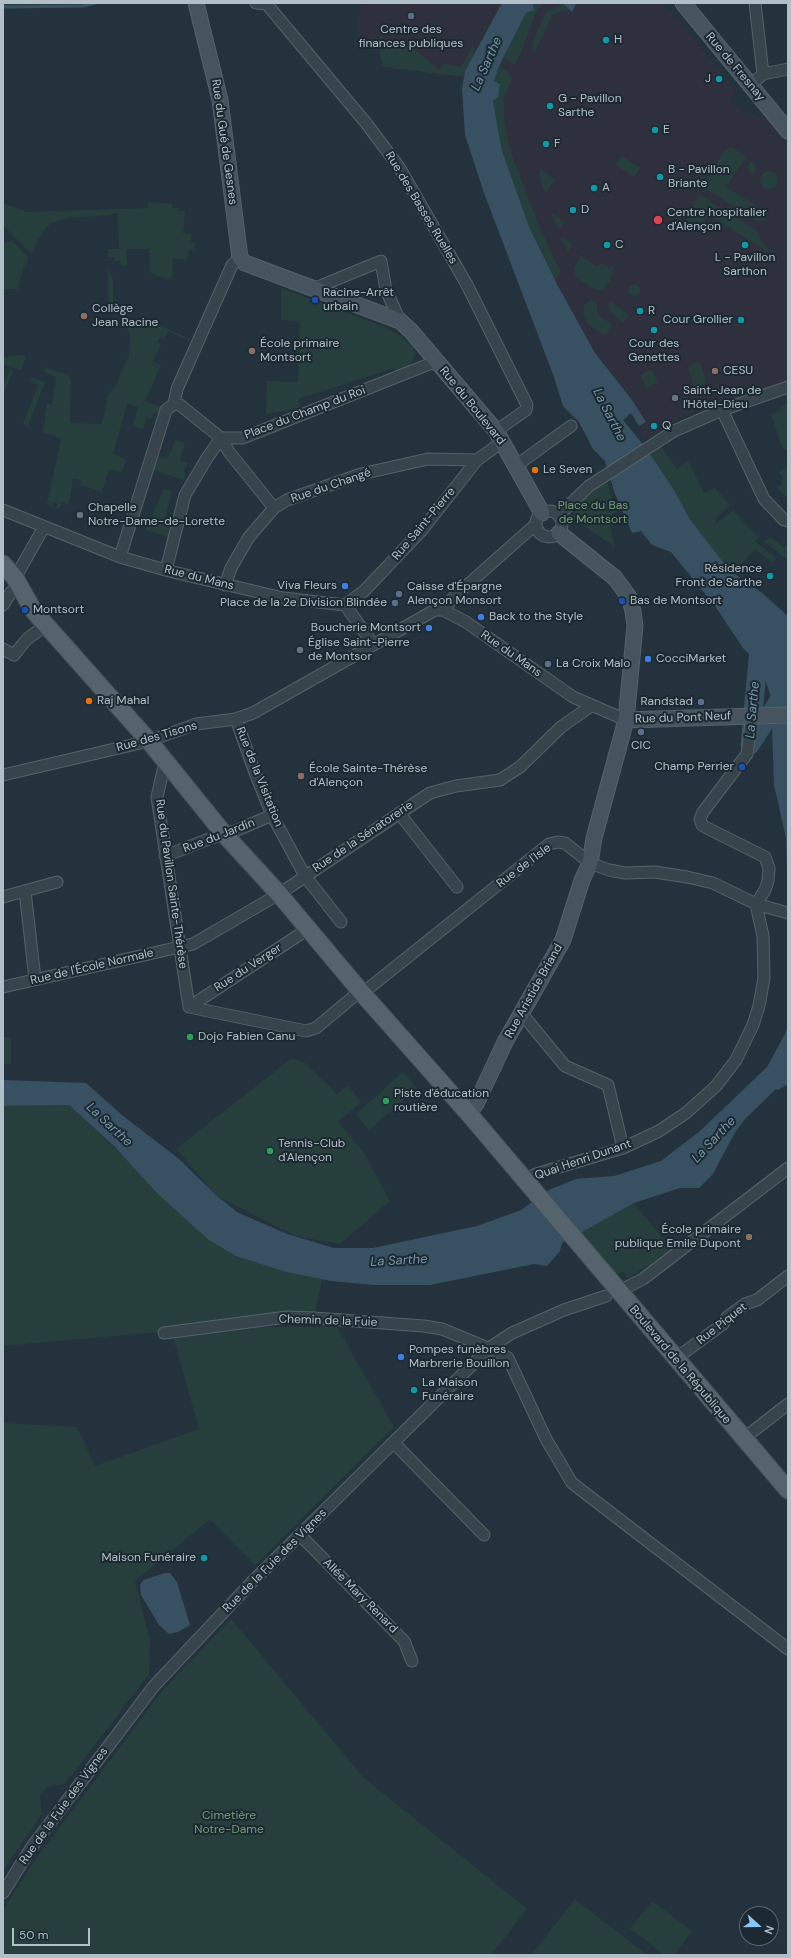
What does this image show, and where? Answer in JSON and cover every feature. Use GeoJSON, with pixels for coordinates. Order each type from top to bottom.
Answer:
{"type":"FeatureCollection","features":[{"type":"Feature","properties":{"kind":"main road"},"geometry":{"type":"LineString","coordinates":[[3,564],[8,589],[33,610],[149,741],[225,835],[279,894],[362,993],[525,1180]]}},
{"type":"Feature","properties":{"kind":"main road","name":"Boulevard de la République"},"geometry":{"type":"LineString","coordinates":[[525,1180],[573,1239],[788,1490]]}},
{"type":"Feature","properties":{"kind":"street","name":"Rue du Gué de Gesnes"},"geometry":{"type":"LineString","coordinates":[[196,3],[220,100],[240,258]]}},
{"type":"Feature","properties":{"kind":"street","name":"Rue des Basses Ruelles"},"geometry":{"type":"LineString","coordinates":[[256,3],[266,4],[270,8],[366,123],[399,167],[466,283],[527,406],[526,410],[499,437]]}},
{"type":"Feature","properties":{"kind":"street","name":"Rue de Fresnay"},"geometry":{"type":"LineString","coordinates":[[683,3],[788,131]]}},
{"type":"Feature","properties":{"kind":"street"},"geometry":{"type":"LineString","coordinates":[[755,3],[763,74]]}},
{"type":"Feature","properties":{"kind":"street"},"geometry":{"type":"LineString","coordinates":[[751,85],[763,74],[788,69]]}},
{"type":"Feature","properties":{"kind":"street"},"geometry":{"type":"LineString","coordinates":[[120,557],[166,410],[174,404],[177,389],[232,265],[240,258],[245,263],[400,321]]}},
{"type":"Feature","properties":{"kind":"street"},"geometry":{"type":"LineString","coordinates":[[313,289],[381,261],[386,290],[400,321],[437,361]]}},
{"type":"Feature","properties":{"kind":"street","name":"Rue du Boulevard"},"geometry":{"type":"LineString","coordinates":[[437,361],[499,437],[517,465],[539,519]]}},
{"type":"Feature","properties":{"kind":"street","name":"Place du Champ du Roi"},"geometry":{"type":"LineString","coordinates":[[221,438],[243,438],[437,361]]}},
{"type":"Feature","properties":{"kind":"street"},"geometry":{"type":"LineString","coordinates":[[559,515],[590,486],[602,477],[647,447],[684,425],[788,387]]}},
{"type":"Feature","properties":{"kind":"street"},"geometry":{"type":"LineString","coordinates":[[174,404],[180,405],[221,438],[229,452],[274,508],[249,537],[231,568],[225,585]]}},
{"type":"Feature","properties":{"kind":"street"},"geometry":{"type":"LineString","coordinates":[[722,410],[764,499],[784,520],[788,522]]}},
{"type":"Feature","properties":{"kind":"street"},"geometry":{"type":"LineString","coordinates":[[517,465],[571,426]]}},
{"type":"Feature","properties":{"kind":"street","name":"Rue Saint-Pierre"},"geometry":{"type":"LineString","coordinates":[[345,605],[364,591],[422,530],[477,460],[499,437]]}},
{"type":"Feature","properties":{"kind":"street"},"geometry":{"type":"LineString","coordinates":[[166,570],[185,495],[221,438]]}},
{"type":"Feature","properties":{"kind":"street","name":"Rue du Changé"},"geometry":{"type":"LineString","coordinates":[[274,508],[287,500],[361,474],[428,459],[477,460]]}},
{"type":"Feature","properties":{"kind":"street","name":"Rue du Mans"},"geometry":{"type":"LineString","coordinates":[[3,506],[8,512],[44,528],[120,557],[225,585],[283,598],[345,605]]}},
{"type":"Feature","properties":{"kind":"street"},"geometry":{"type":"LineString","coordinates":[[443,610],[455,596],[539,519],[551,511],[559,515],[562,523],[559,533],[553,536],[546,536],[539,532],[539,519]]}},
{"type":"Feature","properties":{"kind":"street"},"geometry":{"type":"LineString","coordinates":[[8,589],[44,528]]}},
{"type":"Feature","properties":{"kind":"street"},"geometry":{"type":"LineString","coordinates":[[559,533],[615,578],[625,589],[629,597],[635,619],[626,720],[594,838],[590,863]]}},
{"type":"Feature","properties":{"kind":"street"},"geometry":{"type":"LineString","coordinates":[[345,605],[373,644]]}},
{"type":"Feature","properties":{"kind":"street","name":"Rue des Tisons"},"geometry":{"type":"LineString","coordinates":[[3,775],[149,741],[196,724],[236,719],[253,713],[426,614],[435,610],[443,610]]}},
{"type":"Feature","properties":{"kind":"street","name":"Rue du Mans"},"geometry":{"type":"LineString","coordinates":[[443,610],[466,622],[561,690],[591,706],[626,720]]}},
{"type":"Feature","properties":{"kind":"street"},"geometry":{"type":"LineString","coordinates":[[3,649],[14,655],[27,639],[46,626]]}},
{"type":"Feature","properties":{"kind":"street","name":"Rue de la Sénatorerie"},"geometry":{"type":"LineString","coordinates":[[180,947],[193,944],[279,894],[430,793],[456,786],[500,780],[520,767],[561,727],[591,706]]}},
{"type":"Feature","properties":{"kind":"street"},"geometry":{"type":"LineString","coordinates":[[756,904],[765,890],[768,881],[769,868],[765,857],[707,828],[700,822],[702,812],[747,754],[759,715]]}},
{"type":"Feature","properties":{"kind":"street","name":"Rue du Pont Neuf"},"geometry":{"type":"LineString","coordinates":[[626,720],[788,715]]}},
{"type":"Feature","properties":{"kind":"street","name":"Rue de la Visitation"},"geometry":{"type":"LineString","coordinates":[[236,719],[272,815],[305,876],[341,922]]}},
{"type":"Feature","properties":{"kind":"street","name":"Rue du Pavillon Sainte-Thérèse"},"geometry":{"type":"LineString","coordinates":[[165,762],[157,797],[189,1007]]}},
{"type":"Feature","properties":{"kind":"street"},"geometry":{"type":"LineString","coordinates":[[400,813],[457,887]]}},
{"type":"Feature","properties":{"kind":"street","name":"Rue du Jardin"},"geometry":{"type":"LineString","coordinates":[[165,856],[214,837],[225,835],[272,815]]}},
{"type":"Feature","properties":{"kind":"street","name":"Rue de l'Isle"},"geometry":{"type":"LineString","coordinates":[[189,1007],[306,1031],[316,1028],[353,997],[362,993],[549,844],[565,843],[590,863],[609,870],[625,873],[655,872],[713,883],[756,904],[788,913]]}},
{"type":"Feature","properties":{"kind":"street","name":"Rue Aristide Briand"},"geometry":{"type":"LineString","coordinates":[[469,1114],[477,1102],[506,1042],[563,940],[582,880],[590,863]]}},
{"type":"Feature","properties":{"kind":"street"},"geometry":{"type":"LineString","coordinates":[[3,897],[57,882]]}},
{"type":"Feature","properties":{"kind":"street"},"geometry":{"type":"LineString","coordinates":[[25,891],[35,979]]}},
{"type":"Feature","properties":{"kind":"street","name":"Quai Henri Dunant"},"geometry":{"type":"LineString","coordinates":[[525,1180],[536,1174],[623,1148],[659,1131],[686,1113],[716,1086],[736,1060],[753,1025],[759,1006],[764,978],[763,936],[756,904]]}},
{"type":"Feature","properties":{"kind":"street","name":"Rue du Verger"},"geometry":{"type":"LineString","coordinates":[[189,1007],[308,929]]}},
{"type":"Feature","properties":{"kind":"street","name":"Rue de l'École Normale"},"geometry":{"type":"LineString","coordinates":[[3,987],[180,947]]}},
{"type":"Feature","properties":{"kind":"street"},"geometry":{"type":"LineString","coordinates":[[522,1014],[565,1066],[608,1085],[623,1148]]}},
{"type":"Feature","properties":{"kind":"street"},"geometry":{"type":"LineString","coordinates":[[628,1287],[643,1279],[787,1172]]}},
{"type":"Feature","properties":{"kind":"street","name":"Rue Piquet"},"geometry":{"type":"LineString","coordinates":[[676,1359],[723,1324],[727,1317],[744,1304],[757,1300],[788,1276]]}},
{"type":"Feature","properties":{"kind":"street","name":"Rue de la Fuie des Vignes"},"geometry":{"type":"LineString","coordinates":[[3,1892],[31,1848],[154,1686],[251,1583],[489,1348],[512,1333],[564,1310],[606,1296]]}},
{"type":"Feature","properties":{"kind":"street","name":"Chemin de la Fuie"},"geometry":{"type":"LineString","coordinates":[[164,1333],[287,1317],[314,1318],[424,1326],[442,1329],[489,1348],[508,1358],[546,1439],[572,1483],[788,1649]]}},
{"type":"Feature","properties":{"kind":"street"},"geometry":{"type":"LineString","coordinates":[[743,1439],[788,1404]]}},
{"type":"Feature","properties":{"kind":"street"},"geometry":{"type":"LineString","coordinates":[[394,1443],[484,1535]]}},
{"type":"Feature","properties":{"kind":"street","name":"Allée Mary Renard"},"geometry":{"type":"LineString","coordinates":[[300,1535],[404,1641],[412,1661]]}},
{"type":"Feature","properties":{"kind":"shaded area","name":"Centre hospitalier d'Alençon"},"geometry":{"type":"Polygon","coordinates":[[[361,3],[502,3],[481,40],[534,10],[533,3],[562,3],[572,12],[576,3],[664,3],[736,91],[729,101],[749,117],[755,113],[758,118],[766,118],[788,144],[788,381],[686,415],[645,440],[638,429],[646,423],[632,400],[595,353],[558,286],[530,229],[493,101],[465,71],[464,77],[383,67],[378,45],[356,40],[361,3]]]}},
{"type":"Feature","properties":{"kind":"green space"},"geometry":{"type":"Polygon","coordinates":[[[3,3],[95,3],[83,6],[3,7],[3,3]]]}},
{"type":"Feature","properties":{"kind":"green space"},"geometry":{"type":"Polygon","coordinates":[[[533,3],[543,3],[535,14],[521,52],[514,65],[504,57],[526,13],[534,10],[533,3]]]}},
{"type":"Feature","properties":{"kind":"green space"},"geometry":{"type":"Polygon","coordinates":[[[562,3],[569,10],[562,10],[552,15],[535,53],[532,45],[544,15],[562,3]]]}},
{"type":"Feature","properties":{"kind":"green space"},"geometry":{"type":"Polygon","coordinates":[[[380,35],[398,48],[403,40],[439,70],[443,63],[461,67],[472,46],[476,49],[465,71],[464,77],[383,67],[378,45],[380,35]]]}},
{"type":"Feature","properties":{"kind":"green space"},"geometry":{"type":"Polygon","coordinates":[[[499,66],[509,73],[511,81],[504,99],[504,120],[510,150],[539,226],[561,272],[555,280],[530,229],[502,151],[493,101],[498,97],[494,82],[499,66]]]}},
{"type":"Feature","properties":{"kind":"green space"},"geometry":{"type":"Polygon","coordinates":[[[733,148],[746,157],[726,187],[768,213],[765,220],[758,221],[752,219],[705,188],[704,183],[725,150],[733,148]]]}},
{"type":"Feature","properties":{"kind":"green space"},"geometry":{"type":"Polygon","coordinates":[[[622,156],[640,168],[634,177],[616,165],[622,156]]]}},
{"type":"Feature","properties":{"kind":"green space"},"geometry":{"type":"Polygon","coordinates":[[[751,161],[756,166],[754,176],[747,168],[751,161]]]}},
{"type":"Feature","properties":{"kind":"green space"},"geometry":{"type":"Polygon","coordinates":[[[538,167],[555,180],[546,192],[543,189],[538,167]]]}},
{"type":"Feature","properties":{"kind":"green space"},"geometry":{"type":"Polygon","coordinates":[[[769,171],[775,174],[778,180],[775,186],[769,189],[763,186],[760,180],[763,174],[769,171]]]}},
{"type":"Feature","properties":{"kind":"green space"},"geometry":{"type":"Polygon","coordinates":[[[700,195],[757,231],[759,237],[771,254],[714,218],[717,214],[712,210],[698,230],[690,225],[686,218],[700,195]]]}},
{"type":"Feature","properties":{"kind":"green space"},"geometry":{"type":"Polygon","coordinates":[[[148,202],[173,204],[172,208],[179,208],[179,211],[185,211],[183,233],[192,235],[191,242],[195,243],[194,249],[189,249],[187,260],[173,258],[172,280],[158,277],[150,272],[149,249],[126,249],[127,265],[121,266],[120,261],[115,261],[114,257],[108,257],[108,249],[119,249],[118,213],[112,213],[112,215],[68,218],[51,223],[43,231],[31,254],[3,225],[3,203],[27,212],[148,208],[148,202]]]}},
{"type":"Feature","properties":{"kind":"green space"},"geometry":{"type":"Polygon","coordinates":[[[550,212],[565,222],[560,229],[557,226],[550,212]]]}},
{"type":"Feature","properties":{"kind":"green space"},"geometry":{"type":"Polygon","coordinates":[[[560,236],[572,244],[568,252],[560,236]]]}},
{"type":"Feature","properties":{"kind":"green space"},"geometry":{"type":"Polygon","coordinates":[[[12,241],[29,258],[22,272],[18,289],[3,289],[3,243],[12,241]]]}},
{"type":"Feature","properties":{"kind":"green space"},"geometry":{"type":"Polygon","coordinates":[[[583,250],[584,251],[581,256],[597,267],[601,263],[610,269],[614,263],[610,281],[603,289],[598,290],[592,288],[576,278],[574,268],[583,250]]]}},
{"type":"Feature","properties":{"kind":"green space"},"geometry":{"type":"Polygon","coordinates":[[[108,268],[113,280],[113,312],[108,313],[108,268]]]}},
{"type":"Feature","properties":{"kind":"green space"},"geometry":{"type":"Polygon","coordinates":[[[632,284],[636,284],[640,290],[636,296],[632,296],[628,292],[628,288],[632,284]]]}},
{"type":"Feature","properties":{"kind":"green space"},"geometry":{"type":"Polygon","coordinates":[[[281,288],[382,326],[401,336],[413,347],[415,354],[413,361],[406,369],[397,375],[394,368],[298,399],[301,408],[266,414],[267,381],[298,382],[300,321],[281,320],[281,288]]]}},
{"type":"Feature","properties":{"kind":"green space"},"geometry":{"type":"Polygon","coordinates":[[[591,300],[597,303],[597,313],[612,324],[605,336],[587,323],[584,316],[584,305],[591,300]]]}},
{"type":"Feature","properties":{"kind":"green space"},"geometry":{"type":"Polygon","coordinates":[[[611,302],[629,315],[623,323],[610,311],[609,303],[611,302]]]}},
{"type":"Feature","properties":{"kind":"green space"},"geometry":{"type":"Polygon","coordinates":[[[131,321],[159,325],[190,339],[190,341],[168,331],[164,338],[160,337],[157,342],[161,344],[153,362],[161,365],[145,401],[162,407],[160,413],[154,412],[152,419],[146,418],[143,429],[133,426],[138,407],[127,404],[113,454],[126,459],[122,472],[109,469],[102,492],[80,485],[81,480],[73,478],[69,505],[62,502],[59,509],[56,508],[57,504],[53,502],[52,506],[47,504],[61,439],[43,432],[47,404],[52,404],[56,377],[44,372],[45,367],[68,375],[71,380],[70,423],[102,424],[107,397],[116,385],[127,359],[129,359],[130,335],[125,324],[131,321]]]}},
{"type":"Feature","properties":{"kind":"green space"},"geometry":{"type":"Polygon","coordinates":[[[21,355],[26,356],[21,370],[3,364],[3,357],[21,355]]]}},
{"type":"Feature","properties":{"kind":"green space"},"geometry":{"type":"Polygon","coordinates":[[[697,362],[700,363],[706,381],[705,384],[697,387],[694,386],[688,368],[690,365],[697,362]]]}},
{"type":"Feature","properties":{"kind":"green space"},"geometry":{"type":"Polygon","coordinates":[[[10,368],[13,370],[3,396],[3,386],[10,368]]]}},
{"type":"Feature","properties":{"kind":"green space"},"geometry":{"type":"Polygon","coordinates":[[[651,369],[658,382],[646,389],[641,375],[651,369]]]}},
{"type":"Feature","properties":{"kind":"green space"},"geometry":{"type":"Polygon","coordinates":[[[32,377],[45,382],[28,426],[23,424],[38,385],[30,382],[32,377]]]}},
{"type":"Feature","properties":{"kind":"green space"},"geometry":{"type":"Polygon","coordinates":[[[788,403],[788,448],[786,450],[782,447],[771,414],[781,410],[780,406],[788,403]]]}},
{"type":"Feature","properties":{"kind":"green space"},"geometry":{"type":"Polygon","coordinates":[[[175,440],[185,443],[180,460],[188,463],[183,472],[186,475],[184,480],[153,470],[157,457],[168,458],[175,440]]]}},
{"type":"Feature","properties":{"kind":"green space"},"geometry":{"type":"Polygon","coordinates":[[[661,446],[677,469],[688,460],[704,493],[715,488],[730,505],[717,517],[715,521],[717,523],[733,510],[755,534],[760,536],[755,541],[776,558],[772,563],[755,549],[740,566],[742,568],[738,572],[731,567],[729,570],[689,518],[674,490],[650,454],[661,446]]]}},
{"type":"Feature","properties":{"kind":"green space"},"geometry":{"type":"Polygon","coordinates":[[[788,466],[788,499],[776,487],[783,484],[781,480],[783,478],[779,472],[788,466]]]}},
{"type":"Feature","properties":{"kind":"green space","name":"Place du Bas de Montsort"},"geometry":{"type":"Polygon","coordinates":[[[607,481],[616,512],[608,517],[615,547],[571,517],[584,498],[607,481]]]}},
{"type":"Feature","properties":{"kind":"green space"},"geometry":{"type":"Polygon","coordinates":[[[164,488],[172,491],[165,518],[175,521],[171,538],[146,530],[164,488]]]}},
{"type":"Feature","properties":{"kind":"green space"},"geometry":{"type":"Polygon","coordinates":[[[770,537],[784,548],[786,545],[788,547],[788,557],[786,559],[765,542],[770,537]]]}},
{"type":"Feature","properties":{"kind":"green space"},"geometry":{"type":"Polygon","coordinates":[[[3,1037],[11,1037],[11,1064],[3,1064],[3,1037]]]}},
{"type":"Feature","properties":{"kind":"green space","name":"Tennis-Club d'Alençon"},"geometry":{"type":"Polygon","coordinates":[[[292,1058],[305,1063],[337,1094],[348,1085],[361,1102],[338,1122],[364,1153],[390,1201],[340,1244],[295,1236],[217,1196],[176,1149],[292,1058]]]}},
{"type":"Feature","properties":{"kind":"green space","name":"Piste d'éducation routière"},"geometry":{"type":"Polygon","coordinates":[[[403,1072],[417,1088],[369,1130],[356,1114],[403,1072]]]}},
{"type":"Feature","properties":{"kind":"green space"},"geometry":{"type":"Polygon","coordinates":[[[69,1105],[219,1246],[236,1256],[286,1272],[322,1279],[314,1318],[3,1346],[3,1106],[69,1105]]]}},
{"type":"Feature","properties":{"kind":"green space"},"geometry":{"type":"Polygon","coordinates":[[[634,1203],[672,1250],[649,1268],[647,1266],[628,1278],[624,1272],[615,1274],[579,1232],[634,1203]]]}},
{"type":"Feature","properties":{"kind":"green space"},"geometry":{"type":"Polygon","coordinates":[[[251,1327],[337,1327],[394,1427],[255,1565],[210,1519],[135,1581],[150,1640],[149,1674],[65,1784],[47,1787],[40,1795],[42,1814],[3,1871],[3,1423],[77,1427],[95,1466],[199,1429],[173,1337],[251,1327]]]}},
{"type":"Feature","properties":{"kind":"green space","name":"Cimetière Notre-Dame"},"geometry":{"type":"Polygon","coordinates":[[[231,1619],[364,1778],[527,1909],[491,1955],[3,1955],[3,1909],[38,1856],[162,1691],[231,1619]]]}},
{"type":"Feature","properties":{"kind":"green space"},"geometry":{"type":"Polygon","coordinates":[[[575,1899],[647,1955],[531,1955],[575,1899]]]}},
{"type":"Feature","properties":{"kind":"green space"},"geometry":{"type":"Polygon","coordinates":[[[652,1901],[692,1931],[674,1955],[665,1955],[630,1929],[652,1901]]]}},
{"type":"Feature","properties":{"kind":"water"},"geometry":{"type":"Polygon","coordinates":[[[502,3],[533,3],[534,10],[526,13],[499,66],[494,81],[500,84],[498,97],[493,101],[502,151],[530,229],[558,286],[595,353],[632,400],[646,422],[639,426],[631,413],[623,420],[646,448],[674,490],[689,518],[729,570],[761,592],[788,616],[788,904],[786,838],[774,785],[771,698],[762,668],[743,648],[715,606],[671,552],[652,545],[641,531],[632,533],[615,494],[605,461],[593,449],[579,422],[563,406],[554,377],[484,193],[465,135],[462,89],[465,71],[502,3]]]}},
{"type":"Feature","properties":{"kind":"water"},"geometry":{"type":"Polygon","coordinates":[[[562,3],[576,3],[576,4],[572,12],[562,3]]]}},
{"type":"Feature","properties":{"kind":"water"},"geometry":{"type":"Polygon","coordinates":[[[788,1025],[788,1084],[778,1090],[776,1089],[745,1119],[734,1134],[713,1174],[699,1188],[680,1188],[634,1203],[562,1243],[560,1251],[547,1266],[534,1264],[430,1285],[374,1285],[331,1281],[286,1272],[236,1256],[209,1240],[158,1194],[115,1147],[69,1105],[3,1106],[3,1080],[86,1083],[122,1115],[179,1159],[216,1195],[237,1212],[287,1234],[334,1248],[373,1248],[477,1226],[521,1210],[549,1190],[576,1179],[614,1176],[661,1161],[700,1131],[767,1067],[785,1034],[788,1025]]]}},
{"type":"Feature","properties":{"kind":"water"},"geometry":{"type":"Polygon","coordinates":[[[165,1573],[170,1573],[177,1582],[190,1625],[178,1632],[169,1634],[159,1625],[141,1595],[140,1585],[143,1580],[165,1573]]]}},
{"type":"Feature","properties":{"kind":"waterway"},"geometry":{"type":"LineString","coordinates":[[3,7],[83,6],[95,3]]}},
{"type":"Feature","properties":{"kind":"waterway","name":"La Sarthe"},"geometry":{"type":"LineString","coordinates":[[760,639],[750,745],[788,687]]}},
{"type":"Feature","properties":{"kind":"place","name":"Centre des finances publiques"},"geometry":{"type":"Point","coordinates":[411,16]}},
{"type":"Feature","properties":{"kind":"place","name":"H"},"geometry":{"type":"Point","coordinates":[606,40]}},
{"type":"Feature","properties":{"kind":"place","name":"J"},"geometry":{"type":"Point","coordinates":[719,79]}},
{"type":"Feature","properties":{"kind":"place","name":"G - Pavillon Sarthe"},"geometry":{"type":"Point","coordinates":[550,106]}},
{"type":"Feature","properties":{"kind":"place","name":"E"},"geometry":{"type":"Point","coordinates":[655,130]}},
{"type":"Feature","properties":{"kind":"place","name":"F"},"geometry":{"type":"Point","coordinates":[546,144]}},
{"type":"Feature","properties":{"kind":"place","name":"B - Pavillon Briante"},"geometry":{"type":"Point","coordinates":[660,177]}},
{"type":"Feature","properties":{"kind":"place","name":"A"},"geometry":{"type":"Point","coordinates":[594,188]}},
{"type":"Feature","properties":{"kind":"place","name":"D"},"geometry":{"type":"Point","coordinates":[573,210]}},
{"type":"Feature","properties":{"kind":"place","name":"Centre hospitalier d'Alençon"},"geometry":{"type":"Point","coordinates":[658,220]}},
{"type":"Feature","properties":{"kind":"place","name":"C"},"geometry":{"type":"Point","coordinates":[607,245]}},
{"type":"Feature","properties":{"kind":"place","name":"L - Pavillon Sarthon"},"geometry":{"type":"Point","coordinates":[745,245]}},
{"type":"Feature","properties":{"kind":"place","name":"Racine-Arrêt urbain"},"geometry":{"type":"Point","coordinates":[315,300]}},
{"type":"Feature","properties":{"kind":"place","name":"R"},"geometry":{"type":"Point","coordinates":[640,311]}},
{"type":"Feature","properties":{"kind":"place","name":"Collège Jean Racine"},"geometry":{"type":"Point","coordinates":[84,316]}},
{"type":"Feature","properties":{"kind":"place","name":"Cour Grollier"},"geometry":{"type":"Point","coordinates":[741,320]}},
{"type":"Feature","properties":{"kind":"place","name":"Cour des Genettes"},"geometry":{"type":"Point","coordinates":[654,330]}},
{"type":"Feature","properties":{"kind":"place","name":"École primaire Montsort"},"geometry":{"type":"Point","coordinates":[252,351]}},
{"type":"Feature","properties":{"kind":"place","name":"CESU"},"geometry":{"type":"Point","coordinates":[715,371]}},
{"type":"Feature","properties":{"kind":"place","name":"Saint-Jean de l'Hôtel-Dieu"},"geometry":{"type":"Point","coordinates":[675,398]}},
{"type":"Feature","properties":{"kind":"place","name":"Q"},"geometry":{"type":"Point","coordinates":[654,426]}},
{"type":"Feature","properties":{"kind":"place","name":"Le Seven"},"geometry":{"type":"Point","coordinates":[535,470]}},
{"type":"Feature","properties":{"kind":"place","name":"Chapelle Notre-Dame-de-Lorette"},"geometry":{"type":"Point","coordinates":[80,515]}},
{"type":"Feature","properties":{"kind":"place","name":"Résidence Front de Sarthe"},"geometry":{"type":"Point","coordinates":[770,576]}},
{"type":"Feature","properties":{"kind":"place","name":"Viva Fleurs"},"geometry":{"type":"Point","coordinates":[345,586]}},
{"type":"Feature","properties":{"kind":"place","name":"Caisse d'Épargne Alençon Monsort"},"geometry":{"type":"Point","coordinates":[399,594]}},
{"type":"Feature","properties":{"kind":"place","name":"Bas de Montsort"},"geometry":{"type":"Point","coordinates":[622,601]}},
{"type":"Feature","properties":{"kind":"place","name":"Place de la 2e Division Blindée"},"geometry":{"type":"Point","coordinates":[395,603]}},
{"type":"Feature","properties":{"kind":"place","name":"Montsort"},"geometry":{"type":"Point","coordinates":[25,610]}},
{"type":"Feature","properties":{"kind":"place","name":"Back to the Style"},"geometry":{"type":"Point","coordinates":[481,617]}},
{"type":"Feature","properties":{"kind":"place","name":"Boucherie Montsort"},"geometry":{"type":"Point","coordinates":[429,628]}},
{"type":"Feature","properties":{"kind":"place","name":"Église Saint-Pierre de Montsor"},"geometry":{"type":"Point","coordinates":[300,650]}},
{"type":"Feature","properties":{"kind":"place","name":"CocciMarket"},"geometry":{"type":"Point","coordinates":[648,659]}},
{"type":"Feature","properties":{"kind":"place","name":"La Croix Malo"},"geometry":{"type":"Point","coordinates":[548,664]}},
{"type":"Feature","properties":{"kind":"place","name":"Raj Mahal"},"geometry":{"type":"Point","coordinates":[89,701]}},
{"type":"Feature","properties":{"kind":"place","name":"Randstad"},"geometry":{"type":"Point","coordinates":[701,702]}},
{"type":"Feature","properties":{"kind":"place","name":"CIC"},"geometry":{"type":"Point","coordinates":[641,732]}},
{"type":"Feature","properties":{"kind":"place","name":"Champ Perrier"},"geometry":{"type":"Point","coordinates":[742,767]}},
{"type":"Feature","properties":{"kind":"place","name":"École Sainte-Thérèse d'Alençon"},"geometry":{"type":"Point","coordinates":[301,776]}},
{"type":"Feature","properties":{"kind":"place","name":"Dojo Fabien Canu"},"geometry":{"type":"Point","coordinates":[190,1037]}},
{"type":"Feature","properties":{"kind":"place","name":"Piste d'éducation routière"},"geometry":{"type":"Point","coordinates":[386,1101]}},
{"type":"Feature","properties":{"kind":"place","name":"Tennis-Club d'Alençon"},"geometry":{"type":"Point","coordinates":[270,1151]}},
{"type":"Feature","properties":{"kind":"place","name":"École primaire publique Emile Dupont"},"geometry":{"type":"Point","coordinates":[749,1237]}},
{"type":"Feature","properties":{"kind":"place","name":"Pompes funèbres Marbrerie Bouillon"},"geometry":{"type":"Point","coordinates":[401,1357]}},
{"type":"Feature","properties":{"kind":"place","name":"La Maison Funéraire"},"geometry":{"type":"Point","coordinates":[414,1390]}},
{"type":"Feature","properties":{"kind":"place","name":"Maison Funéraire"},"geometry":{"type":"Point","coordinates":[204,1558]}}]}
